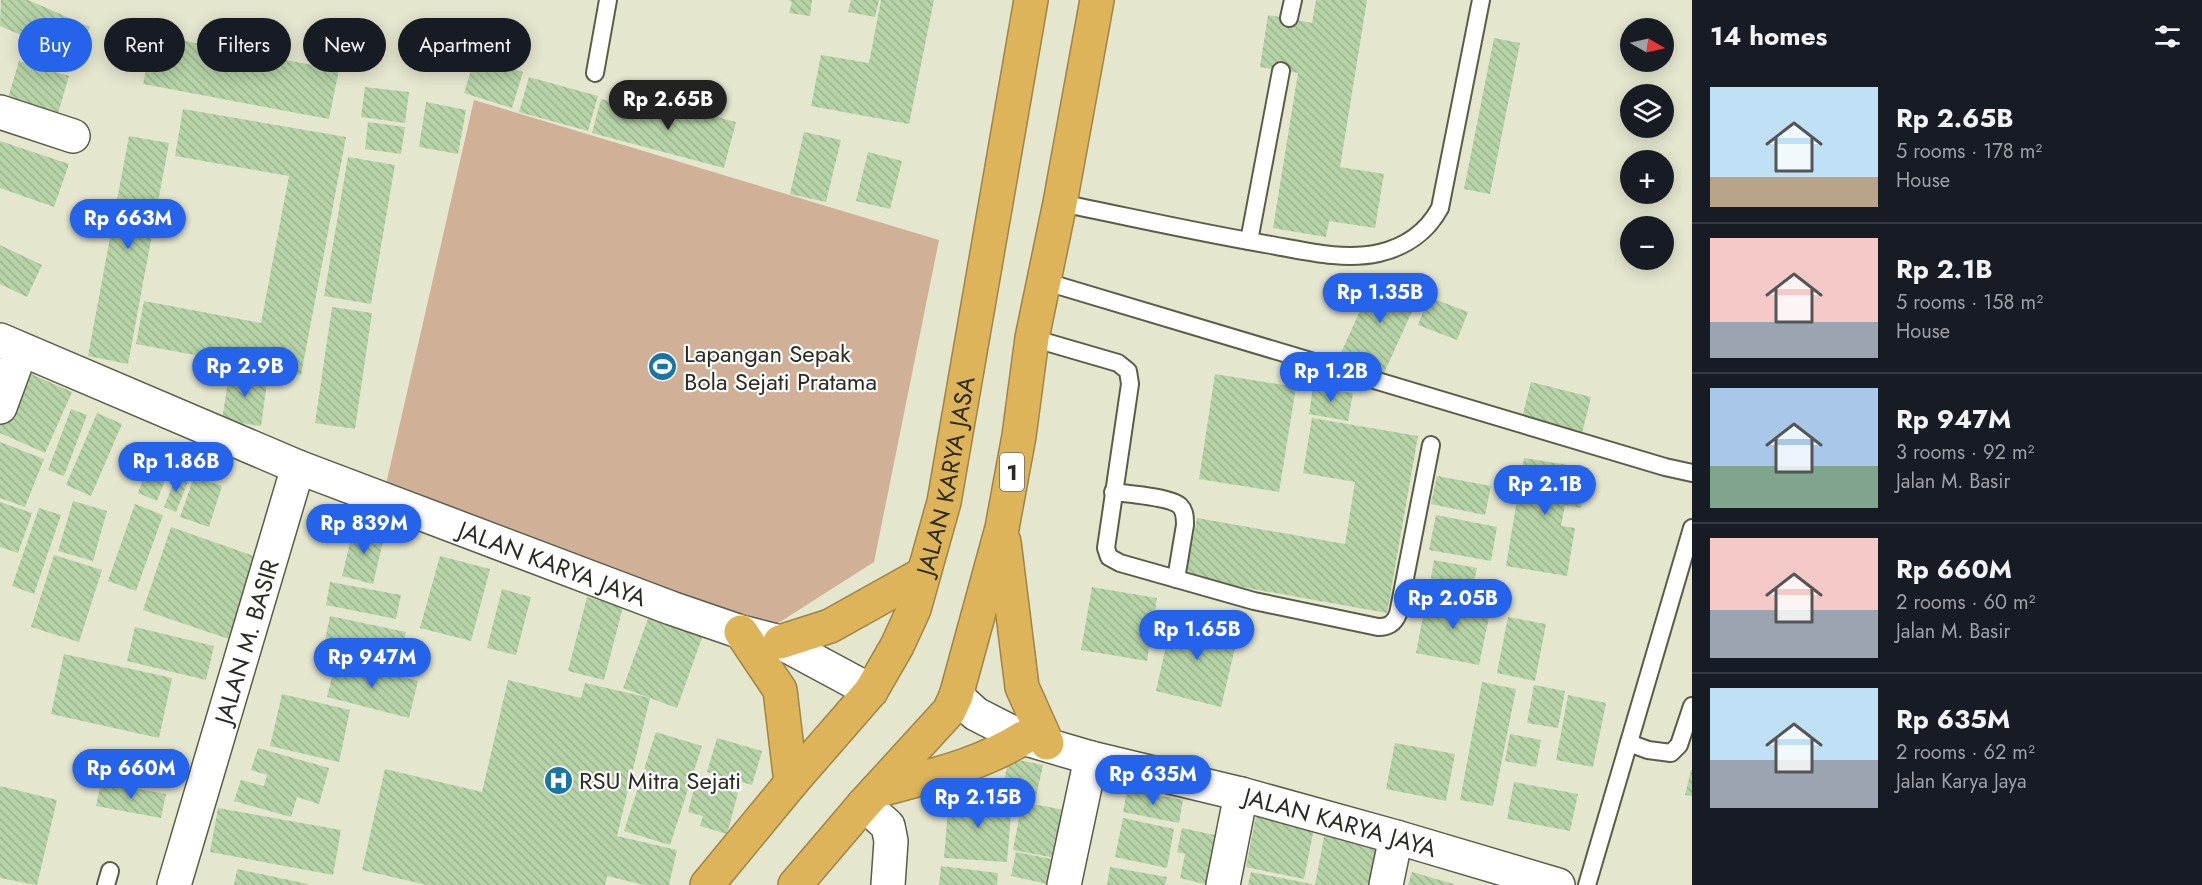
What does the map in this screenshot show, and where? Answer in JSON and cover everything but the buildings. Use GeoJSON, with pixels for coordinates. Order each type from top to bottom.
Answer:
{"type":"FeatureCollection","features":[{"type":"Feature","properties":{"kind":"highway","name":"JALAN KARYA JASA"},"geometry":{"type":"LineString","coordinates":[[707,885],[790,783],[871,691],[914,609],[944,502],[1031,0]]}},
{"type":"Feature","properties":{"kind":"highway","name":"1"},"geometry":{"type":"LineString","coordinates":[[795,885],[870,797],[949,711],[956,696],[1002,528],[1032,338],[1060,203],[1097,0]]}},
{"type":"Feature","properties":{"kind":"highway"},"geometry":{"type":"LineString","coordinates":[[870,797],[1035,741],[1022,687],[1002,528]]}},
{"type":"Feature","properties":{"kind":"highway"},"geometry":{"type":"LineString","coordinates":[[780,642],[830,626],[923,574]]}},
{"type":"Feature","properties":{"kind":"highway"},"geometry":{"type":"LineString","coordinates":[[741,632],[780,690],[790,783]]}},
{"type":"Feature","properties":{"kind":"main road"},"geometry":{"type":"LineString","coordinates":[[0,112],[73,136]]}},
{"type":"Feature","properties":{"kind":"main road"},"geometry":{"type":"LineString","coordinates":[[0,406],[10,345]]}},
{"type":"Feature","properties":{"kind":"main road","name":"JALAN KARYA JAYA"},"geometry":{"type":"LineString","coordinates":[[10,345],[298,467],[671,608],[741,632],[780,642],[871,691]]}},
{"type":"Feature","properties":{"kind":"main road","name":"JALAN M. BASIR"},"geometry":{"type":"LineString","coordinates":[[174,885],[298,467]]}},
{"type":"Feature","properties":{"kind":"main road","name":"JALAN KARYA JAYA"},"geometry":{"type":"LineString","coordinates":[[956,696],[976,714],[1035,741],[1091,758],[1396,837],[1558,885]]}},
{"type":"Feature","properties":{"kind":"main road"},"geometry":{"type":"LineString","coordinates":[[1064,885],[1091,758]]}},
{"type":"Feature","properties":{"kind":"main road"},"geometry":{"type":"LineString","coordinates":[[1223,885],[1240,795]]}},
{"type":"Feature","properties":{"kind":"main road"},"geometry":{"type":"LineString","coordinates":[[870,797],[888,826],[891,842],[888,885]]}},
{"type":"Feature","properties":{"kind":"main road"},"geometry":{"type":"LineString","coordinates":[[1386,885],[1396,837]]}},
{"type":"Feature","properties":{"kind":"lane"},"geometry":{"type":"LineString","coordinates":[[595,73],[608,0]]}},
{"type":"Feature","properties":{"kind":"lane"},"geometry":{"type":"LineString","coordinates":[[1289,18],[1293,0]]}},
{"type":"Feature","properties":{"kind":"lane"},"geometry":{"type":"LineString","coordinates":[[1060,203],[1249,242],[1323,254],[1380,253],[1402,244],[1422,233],[1432,222],[1444,193],[1481,0]]}},
{"type":"Feature","properties":{"kind":"lane"},"geometry":{"type":"LineString","coordinates":[[1249,242],[1281,71]]}},
{"type":"Feature","properties":{"kind":"lane"},"geometry":{"type":"LineString","coordinates":[[1044,282],[1692,473]]}},
{"type":"Feature","properties":{"kind":"lane"},"geometry":{"type":"LineString","coordinates":[[1032,338],[1118,363],[1128,371],[1130,384],[1106,548],[1109,557],[1120,563],[1254,601],[1378,627],[1389,625],[1396,619],[1431,445]]}},
{"type":"Feature","properties":{"kind":"lane"},"geometry":{"type":"LineString","coordinates":[[1113,492],[1164,500],[1181,507],[1185,525],[1176,579]]}},
{"type":"Feature","properties":{"kind":"lane"},"geometry":{"type":"LineString","coordinates":[[1587,885],[1692,528]]}},
{"type":"Feature","properties":{"kind":"lane"},"geometry":{"type":"LineString","coordinates":[[1629,743],[1648,750],[1671,753],[1679,745],[1692,706]]}},
{"type":"Feature","properties":{"kind":"shaded area","name":"Lapangan Sepak Bola Sejati Pratama"},"geometry":{"type":"Polygon","coordinates":[[[474,100],[939,240],[874,562],[772,627],[384,493],[474,100]]]}},
{"type":"Feature","properties":{"kind":"place","name":"Lapangan Sepak Bola Sejati Pratama"},"geometry":{"type":"Point","coordinates":[663,367]}},
{"type":"Feature","properties":{"kind":"place","name":"RSU Mitra Sejati"},"geometry":{"type":"Point","coordinates":[558,780]}}]}
